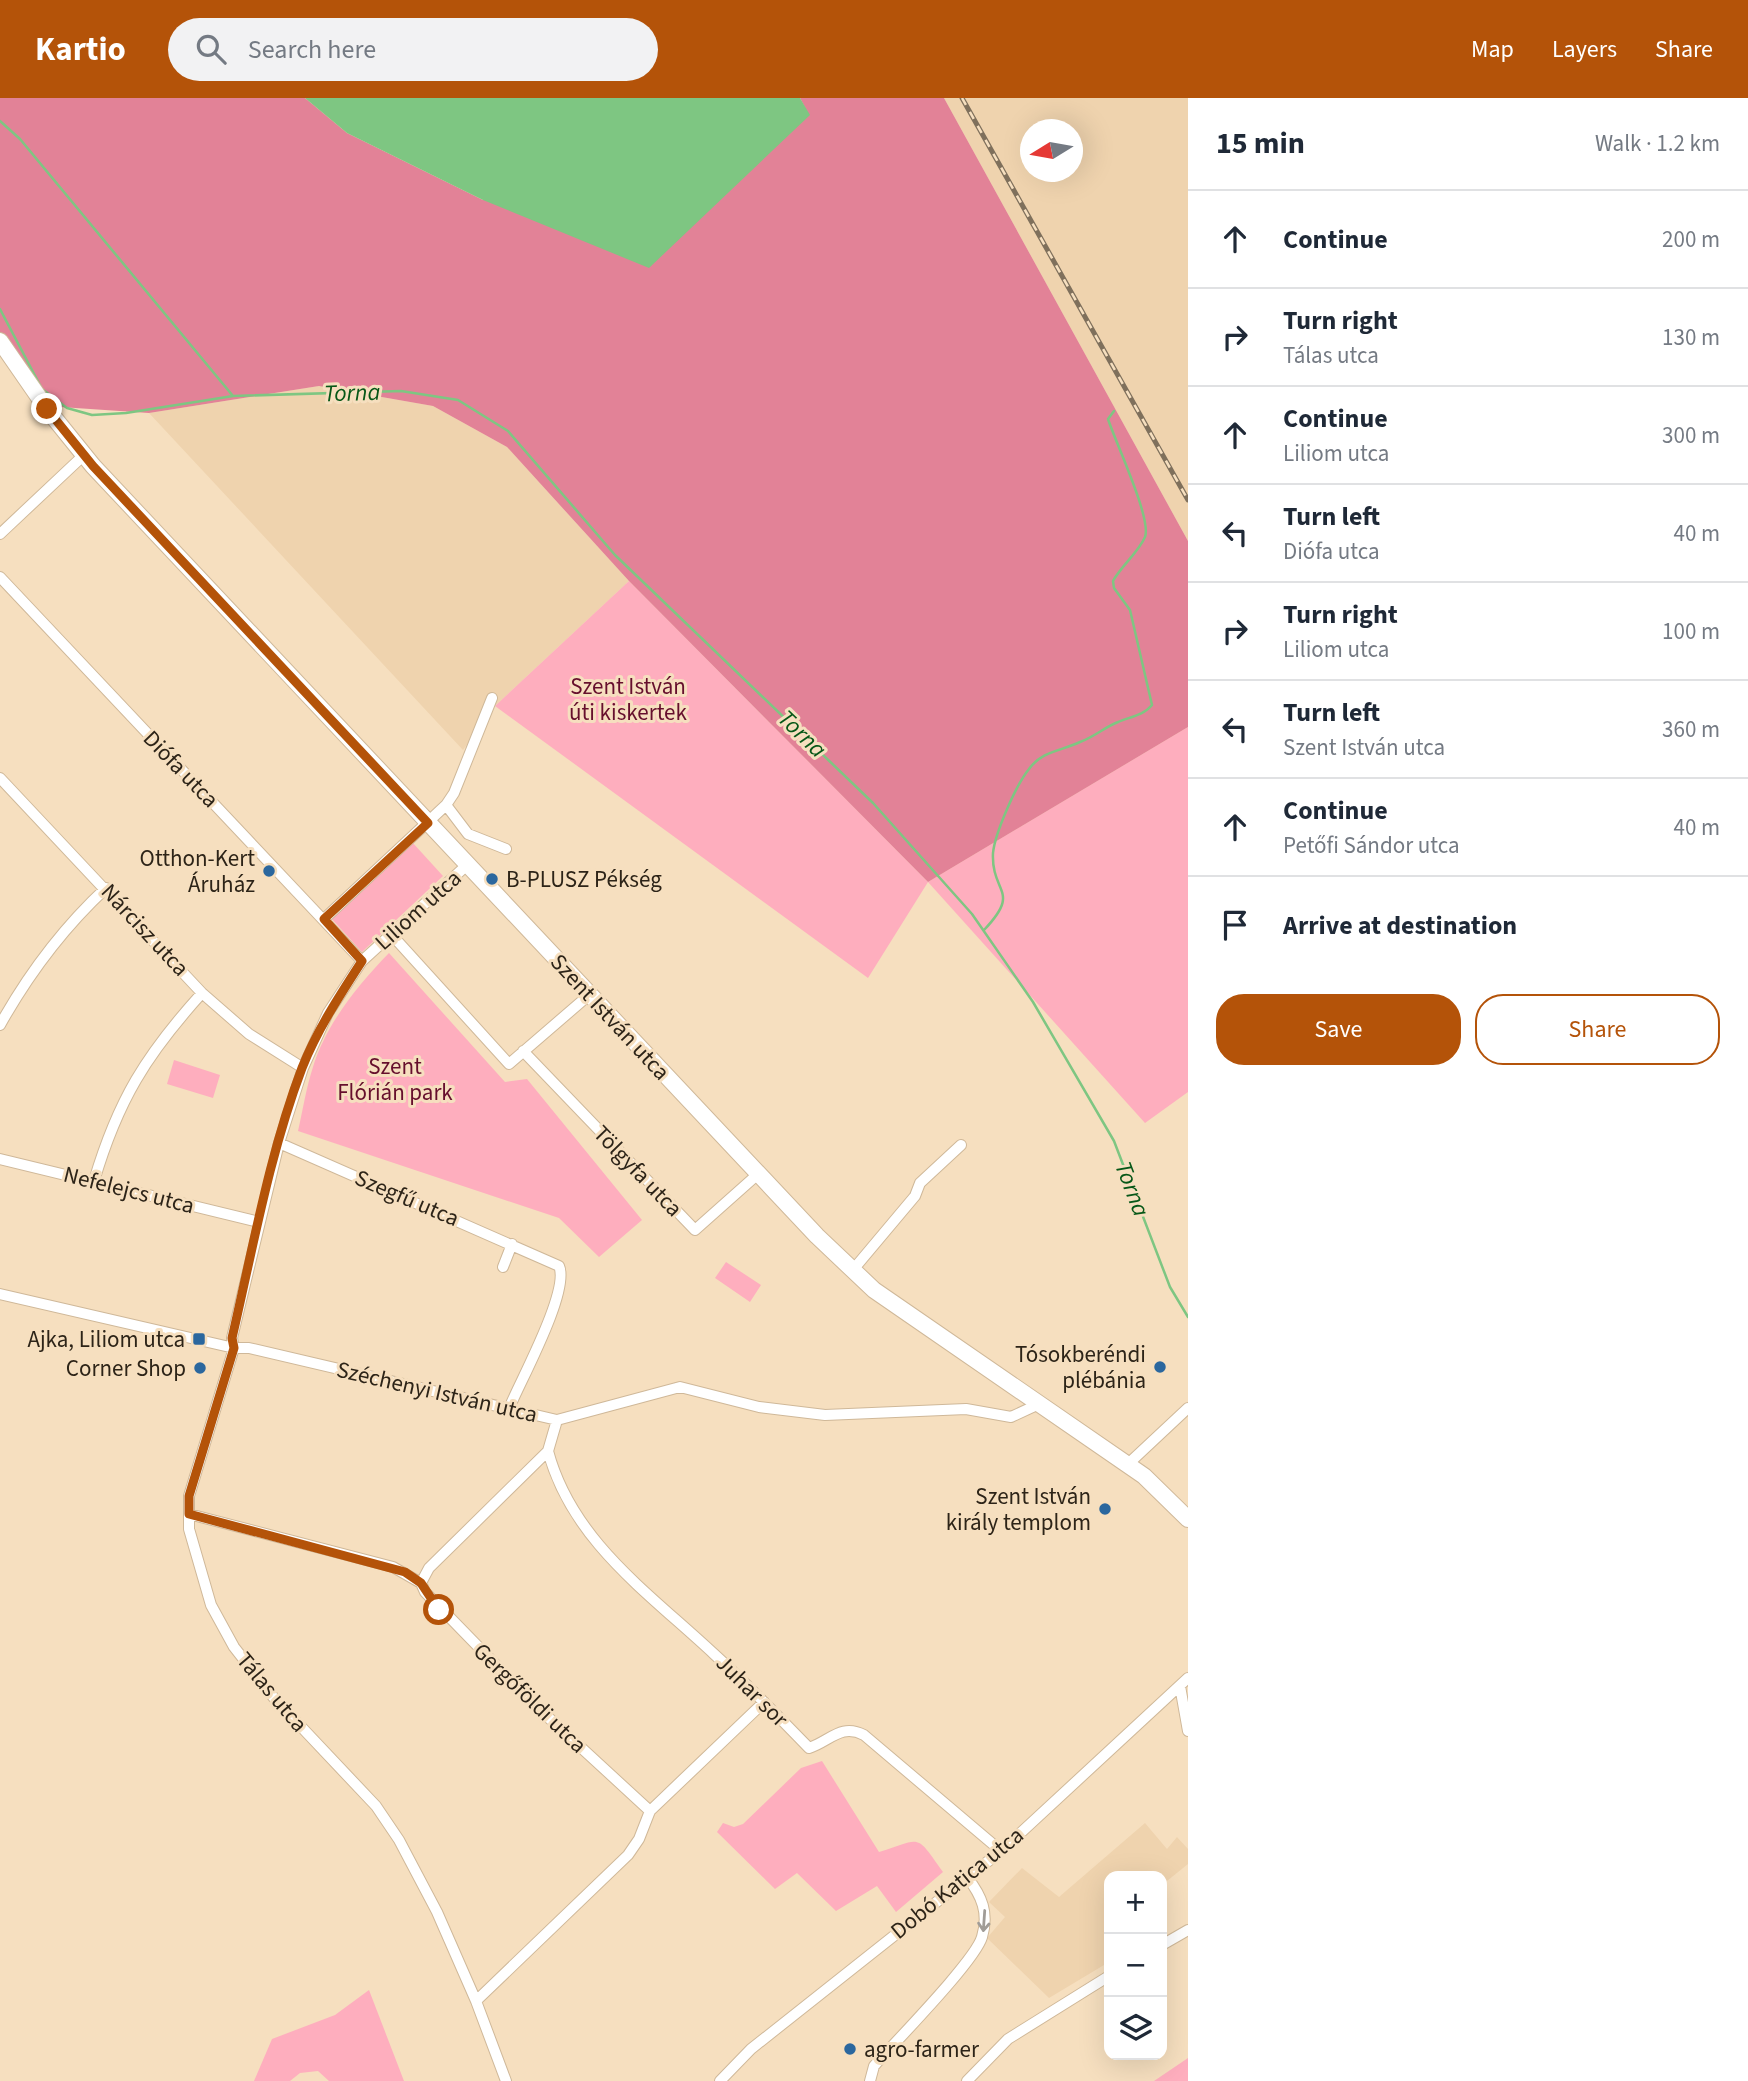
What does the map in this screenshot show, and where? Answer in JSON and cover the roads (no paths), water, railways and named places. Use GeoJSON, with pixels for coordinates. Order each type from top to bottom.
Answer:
{"type":"FeatureCollection","features":[{"type":"Feature","properties":{"kind":"main road","name":"Szent István utca"},"geometry":{"type":"LineString","coordinates":[[0,341],[47,409],[84,455],[589,995],[852,1271],[885,1298],[1158,1487],[1188,1519]]}},
{"type":"Feature","properties":{"kind":"street"},"geometry":{"type":"LineString","coordinates":[[0,534],[84,455]]}},
{"type":"Feature","properties":{"kind":"street","name":"Diófa utca"},"geometry":{"type":"LineString","coordinates":[[0,577],[362,961]]}},
{"type":"Feature","properties":{"kind":"street"},"geometry":{"type":"LineString","coordinates":[[324,919],[446,805],[454,793],[492,698]]}},
{"type":"Feature","properties":{"kind":"street","name":"Nárcisz utca"},"geometry":{"type":"LineString","coordinates":[[0,778],[202,993],[249,1034],[303,1068]]}},
{"type":"Feature","properties":{"kind":"street"},"geometry":{"type":"LineString","coordinates":[[446,805],[468,834],[506,849]]}},
{"type":"Feature","properties":{"kind":"street","name":"Liliom utca"},"geometry":{"type":"LineString","coordinates":[[234,1348],[232,1338],[279,1143],[303,1068],[328,1013],[362,961],[467,865]]}},
{"type":"Feature","properties":{"kind":"street"},"geometry":{"type":"LineString","coordinates":[[0,1025],[46,951],[73,919],[106,888]]}},
{"type":"Feature","properties":{"kind":"street"},"geometry":{"type":"LineString","coordinates":[[391,934],[509,1064],[589,995]]}},
{"type":"Feature","properties":{"kind":"street"},"geometry":{"type":"LineString","coordinates":[[94,1181],[114,1119],[136,1077],[155,1048],[202,993]]}},
{"type":"Feature","properties":{"kind":"street","name":"Tölgyfa utca"},"geometry":{"type":"LineString","coordinates":[[523,1051],[695,1230],[758,1174]]}},
{"type":"Feature","properties":{"kind":"street","name":"Szegfű utca"},"geometry":{"type":"LineString","coordinates":[[279,1143],[552,1260],[562,1272],[555,1302],[511,1404],[511,1411]]}},
{"type":"Feature","properties":{"kind":"street"},"geometry":{"type":"LineString","coordinates":[[852,1271],[915,1196],[920,1183],[961,1145]]}},
{"type":"Feature","properties":{"kind":"street","name":"Nefelejcs utca"},"geometry":{"type":"LineString","coordinates":[[0,1159],[259,1222]]}},
{"type":"Feature","properties":{"kind":"street"},"geometry":{"type":"LineString","coordinates":[[503,1267],[512,1244]]}},
{"type":"Feature","properties":{"kind":"street","name":"Széchenyi István utca"},"geometry":{"type":"LineString","coordinates":[[0,1294],[234,1348],[249,1348],[557,1420],[680,1387],[759,1407],[825,1415],[966,1409],[1011,1417],[1039,1404]]}},
{"type":"Feature","properties":{"kind":"street","name":"Tálas utca"},"geometry":{"type":"LineString","coordinates":[[234,1348],[189,1496],[189,1529],[202,1581],[219,1624],[274,1698],[376,1806],[419,1875],[476,2001]]}},
{"type":"Feature","properties":{"kind":"street"},"geometry":{"type":"LineString","coordinates":[[1127,1465],[1188,1408]]}},
{"type":"Feature","properties":{"kind":"street"},"geometry":{"type":"LineString","coordinates":[[189,1514],[393,1567],[421,1583],[429,1568],[548,1451],[557,1420]]}},
{"type":"Feature","properties":{"kind":"street","name":"Juhar sor"},"geometry":{"type":"LineString","coordinates":[[548,1451],[556,1481],[569,1505],[604,1553],[764,1702],[809,1748],[845,1730],[854,1730],[864,1735],[1001,1851]]}},
{"type":"Feature","properties":{"kind":"street","name":"Gergőföldi utca"},"geometry":{"type":"LineString","coordinates":[[421,1583],[425,1592],[449,1619],[537,1707],[650,1811]]}},
{"type":"Feature","properties":{"kind":"street"},"geometry":{"type":"LineString","coordinates":[[1184,1682],[1188,1731]]}},
{"type":"Feature","properties":{"kind":"street","name":"Dobó Katica utca"},"geometry":{"type":"LineString","coordinates":[[720,2081],[751,2049],[1001,1851],[1184,1682]]}},
{"type":"Feature","properties":{"kind":"street"},"geometry":{"type":"LineString","coordinates":[[506,2081],[476,2001],[628,1855],[639,1839],[650,1811],[764,1702]]}},
{"type":"Feature","properties":{"kind":"street"},"geometry":{"type":"LineString","coordinates":[[870,2081],[874,2066],[982,1940],[984,1925],[981,1895],[967,1877]]}},
{"type":"Feature","properties":{"kind":"street"},"geometry":{"type":"LineString","coordinates":[[1167,1942],[1188,1930]]}},
{"type":"Feature","properties":{"kind":"street"},"geometry":{"type":"LineString","coordinates":[[967,2081],[1008,2039],[1104,1979]]}},
{"type":"Feature","properties":{"kind":"waterway","name":"Torna"},"geometry":{"type":"LineString","coordinates":[[0,121],[20,139],[233,396]]}},
{"type":"Feature","properties":{"kind":"waterway","name":"Torna"},"geometry":{"type":"LineString","coordinates":[[0,309],[42,389],[67,408],[92,415],[126,413],[233,396],[401,391],[458,400],[508,431],[615,555],[873,803],[972,914],[1033,1002],[1114,1141],[1170,1287],[1188,1317]]}},
{"type":"Feature","properties":{"kind":"waterway"},"geometry":{"type":"LineString","coordinates":[[984,930],[995,917],[1003,899],[994,866],[995,844],[1012,797],[1029,769],[1040,758],[1085,740],[1152,705],[1130,610],[1114,588],[1113,581],[1142,543],[1146,528],[1138,498],[1108,419],[1114,411]]}},
{"type":"Feature","properties":{"kind":"railway"},"geometry":{"type":"LineString","coordinates":[[962,98],[1188,500]]}},
{"type":"Feature","properties":{"kind":"place","name":"Otthon-Kert Áruház"},"geometry":{"type":"Point","coordinates":[269,871]}},
{"type":"Feature","properties":{"kind":"place","name":"B-PLUSZ Pékség"},"geometry":{"type":"Point","coordinates":[492,879]}},
{"type":"Feature","properties":{"kind":"place","name":"Ajka, Liliom utca"},"geometry":{"type":"Point","coordinates":[199,1339]}},
{"type":"Feature","properties":{"kind":"place","name":"Tósokberéndi plébánia"},"geometry":{"type":"Point","coordinates":[1160,1367]}},
{"type":"Feature","properties":{"kind":"place","name":"Corner Shop"},"geometry":{"type":"Point","coordinates":[200,1368]}},
{"type":"Feature","properties":{"kind":"place","name":"Szent István király templom"},"geometry":{"type":"Point","coordinates":[1105,1509]}},
{"type":"Feature","properties":{"kind":"place","name":"agro-farmer"},"geometry":{"type":"Point","coordinates":[850,2049]}},
{"type":"Feature","properties":{"kind":"park label","name":"Szent István úti kiskertek"},"geometry":{"type":"Point","coordinates":[628,699]}},
{"type":"Feature","properties":{"kind":"park label","name":"Szent Flórián park"},"geometry":{"type":"Point","coordinates":[395,1079]}}]}
